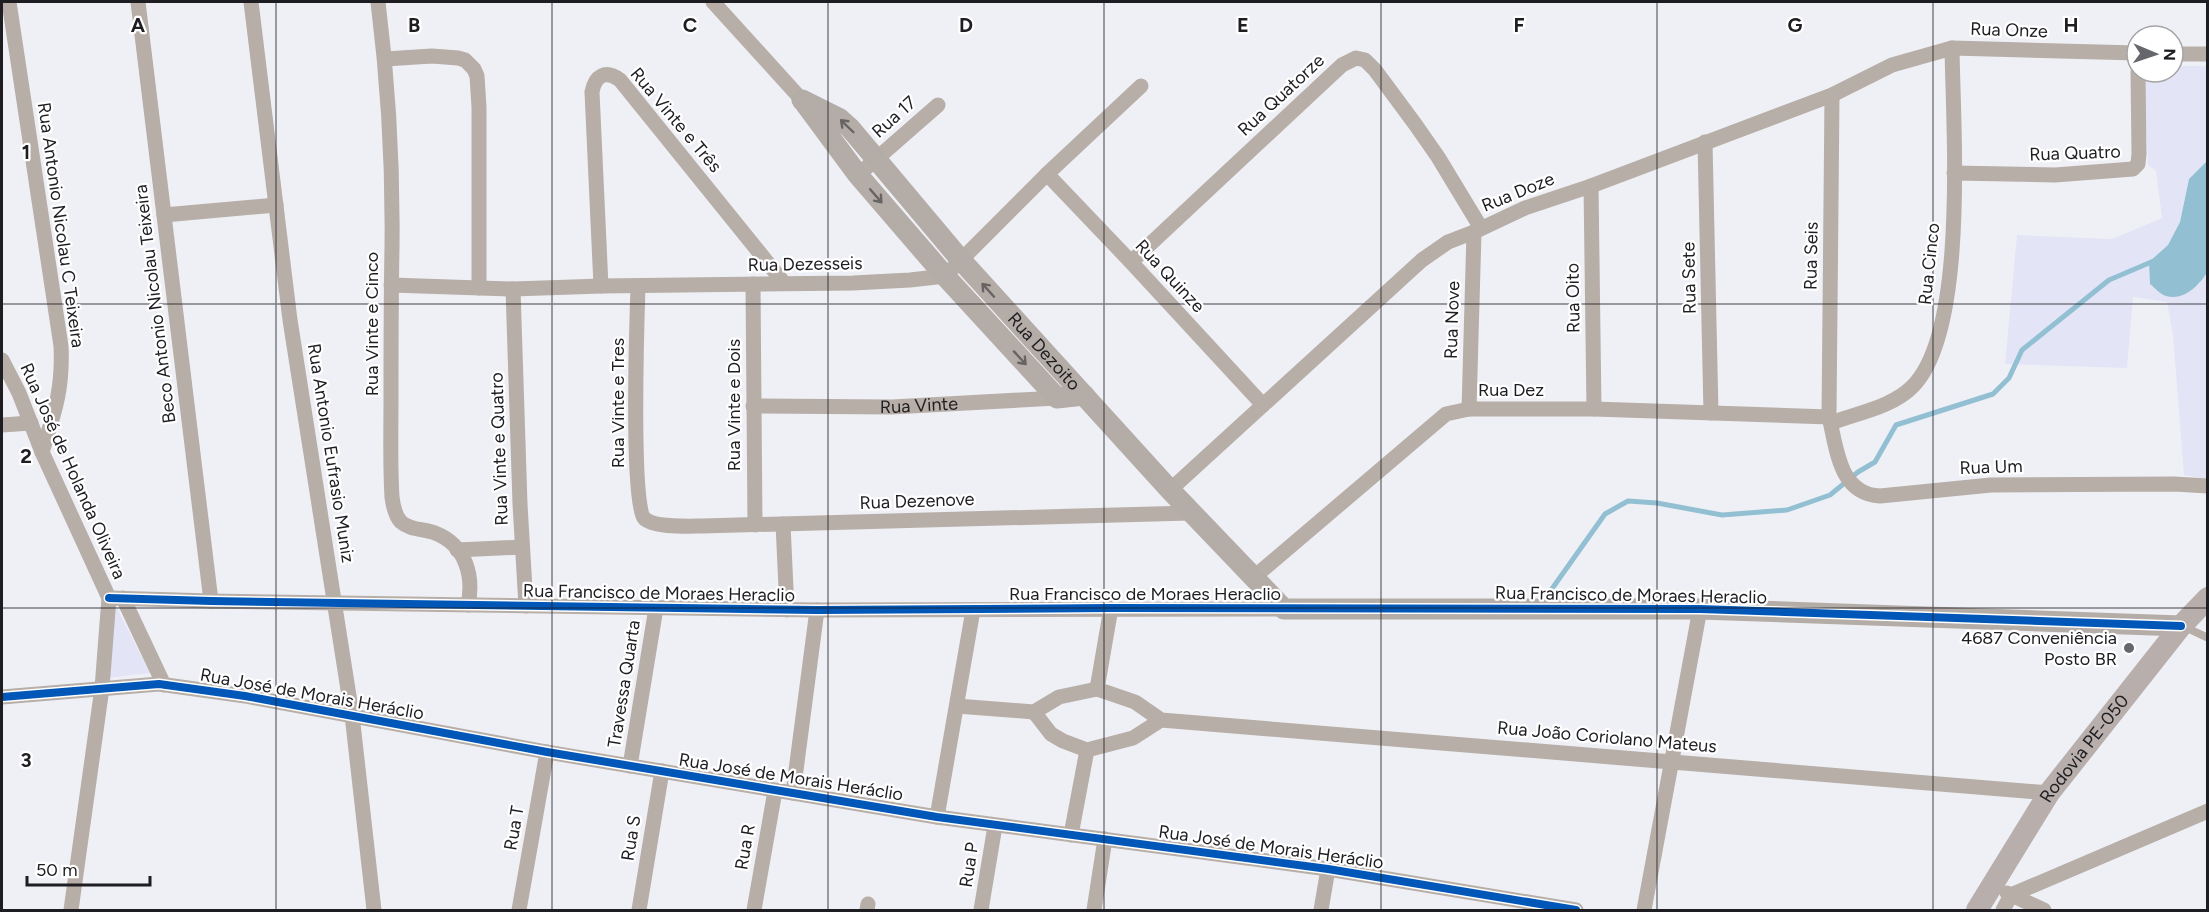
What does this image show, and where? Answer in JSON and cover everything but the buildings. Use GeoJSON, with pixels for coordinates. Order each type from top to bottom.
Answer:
{"type":"FeatureCollection","features":[{"type":"Feature","properties":{"kind":"main road","name":"Rodovia PE-050"},"geometry":{"type":"LineString","coordinates":[[1977,910],[2049,794],[2181,626],[2208,598]]}},
{"type":"Feature","properties":{"kind":"street","name":"Rua Antonio Nicolau C Teixeira"},"geometry":{"type":"LineString","coordinates":[[9,2],[61,346],[60,390],[42,452]]}},
{"type":"Feature","properties":{"kind":"street","name":"Beco Antonio Nicolau Teixeira"},"geometry":{"type":"LineString","coordinates":[[138,2],[211,601]]}},
{"type":"Feature","properties":{"kind":"street","name":"Rua Antonio Eufrasio Muniz"},"geometry":{"type":"LineString","coordinates":[[251,2],[290,320],[352,715],[374,910]]}},
{"type":"Feature","properties":{"kind":"street","name":"Rua Vinte e Cinco"},"geometry":{"type":"LineString","coordinates":[[378,2],[385,59],[391,197],[393,505],[401,522],[413,528],[435,533],[457,550],[470,570],[471,585],[468,605]]}},
{"type":"Feature","properties":{"kind":"street","name":"Rua Dezoito"},"geometry":{"type":"LineString","coordinates":[[713,2],[802,100],[858,175],[945,276],[1057,398]]}},
{"type":"Feature","properties":{"kind":"street","name":"Rua Onze"},"geometry":{"type":"LineString","coordinates":[[1952,48],[2125,53]]}},
{"type":"Feature","properties":{"kind":"street","name":"Rua Doze"},"geometry":{"type":"LineString","coordinates":[[1170,490],[1422,260],[1448,242],[1525,208],[1591,186],[1832,94],[1892,65],[1952,48]]}},
{"type":"Feature","properties":{"kind":"street","name":"Rua Cinco"},"geometry":{"type":"LineString","coordinates":[[1830,420],[1898,397],[1914,386],[1932,358],[1950,276],[1954,239],[1952,48]]}},
{"type":"Feature","properties":{"kind":"street"},"geometry":{"type":"LineString","coordinates":[[2185,54],[2208,54]]}},
{"type":"Feature","properties":{"kind":"street"},"geometry":{"type":"LineString","coordinates":[[385,59],[432,56],[458,58],[465,60],[477,76],[479,107],[478,288]]}},
{"type":"Feature","properties":{"kind":"street","name":"Rua Quatorze"},"geometry":{"type":"LineString","coordinates":[[1131,262],[1342,65],[1356,58],[1370,65],[1438,157],[1477,230]]}},
{"type":"Feature","properties":{"kind":"street","name":"Rua Vinte e Três"},"geometry":{"type":"LineString","coordinates":[[601,286],[592,92],[594,81],[600,75],[607,74],[620,80],[784,283]]}},
{"type":"Feature","properties":{"kind":"street","name":"Rua Quatro"},"geometry":{"type":"LineString","coordinates":[[1954,173],[2055,175],[2133,169],[2138,164],[2139,153],[2138,84]]}},
{"type":"Feature","properties":{"kind":"street"},"geometry":{"type":"LineString","coordinates":[[945,276],[1047,174],[1142,86]]}},
{"type":"Feature","properties":{"kind":"street","name":"Rua Seis"},"geometry":{"type":"LineString","coordinates":[[1830,420],[1832,94]]}},
{"type":"Feature","properties":{"kind":"street","name":"Rua Dezoito"},"geometry":{"type":"LineString","coordinates":[[802,100],[840,119],[850,128],[960,259],[1191,513],[1284,609]]}},
{"type":"Feature","properties":{"kind":"street","name":"Rua 17"},"geometry":{"type":"LineString","coordinates":[[858,175],[938,105]]}},
{"type":"Feature","properties":{"kind":"street","name":"Rua Sete"},"geometry":{"type":"LineString","coordinates":[[1705,142],[1711,413]]}},
{"type":"Feature","properties":{"kind":"street","name":"Rua Quinze"},"geometry":{"type":"LineString","coordinates":[[1047,174],[1263,405]]}},
{"type":"Feature","properties":{"kind":"street","name":"Rua Oito"},"geometry":{"type":"LineString","coordinates":[[1591,186],[1594,409]]}},
{"type":"Feature","properties":{"kind":"street"},"geometry":{"type":"LineString","coordinates":[[164,214],[276,205]]}},
{"type":"Feature","properties":{"kind":"street","name":"Rua Nove"},"geometry":{"type":"LineString","coordinates":[[1469,409],[1477,230]]}},
{"type":"Feature","properties":{"kind":"street","name":"Rua Dezesseis"},"geometry":{"type":"LineString","coordinates":[[391,285],[513,289],[910,280],[945,276]]}},
{"type":"Feature","properties":{"kind":"street","name":"Rua Vinte e Dois"},"geometry":{"type":"LineString","coordinates":[[753,284],[755,525]]}},
{"type":"Feature","properties":{"kind":"street","name":"Rua Vinte e Tres"},"geometry":{"type":"LineString","coordinates":[[638,286],[638,502],[640,513],[645,519]]}},
{"type":"Feature","properties":{"kind":"street","name":"Rua Vinte e Quatro"},"geometry":{"type":"LineString","coordinates":[[513,289],[526,606]]}},
{"type":"Feature","properties":{"kind":"street","name":"Rua José de Holanda Oliveira"},"geometry":{"type":"LineString","coordinates":[[2,360],[19,393],[42,452],[116,598],[164,685]]}},
{"type":"Feature","properties":{"kind":"street","name":"Rua Vinte"},"geometry":{"type":"LineString","coordinates":[[753,406],[892,407],[1084,395]]}},
{"type":"Feature","properties":{"kind":"street","name":"Rua Dez"},"geometry":{"type":"LineString","coordinates":[[1253,579],[1446,414],[1469,409],[1594,409],[1830,420]]}},
{"type":"Feature","properties":{"kind":"street","name":"Rua Um"},"geometry":{"type":"LineString","coordinates":[[1830,420],[1849,480],[1865,494],[1880,496],[1991,485],[2174,484],[2208,486]]}},
{"type":"Feature","properties":{"kind":"street"},"geometry":{"type":"LineString","coordinates":[[2,425],[31,423]]}},
{"type":"Feature","properties":{"kind":"street","name":"Rua Dezenove"},"geometry":{"type":"LineString","coordinates":[[645,519],[678,526],[1191,513]]}},
{"type":"Feature","properties":{"kind":"street"},"geometry":{"type":"LineString","coordinates":[[783,524],[787,610]]}},
{"type":"Feature","properties":{"kind":"street"},"geometry":{"type":"LineString","coordinates":[[457,550],[522,547]]}},
{"type":"Feature","properties":{"kind":"street"},"geometry":{"type":"LineString","coordinates":[[70,910],[116,598]]}},
{"type":"Feature","properties":{"kind":"street","name":"Rua Francisco de Moraes Heraclio"},"geometry":{"type":"LineString","coordinates":[[116,598],[336,604],[787,610],[1700,609],[2181,626]]}},
{"type":"Feature","properties":{"kind":"street","name":"Travessa Quarta"},"geometry":{"type":"LineString","coordinates":[[630,766],[656,608]]}},
{"type":"Feature","properties":{"kind":"street"},"geometry":{"type":"LineString","coordinates":[[1097,689],[1111,608]]}},
{"type":"Feature","properties":{"kind":"street"},"geometry":{"type":"LineString","coordinates":[[1644,910],[1700,609]]}},
{"type":"Feature","properties":{"kind":"street"},"geometry":{"type":"LineString","coordinates":[[793,793],[817,610]]}},
{"type":"Feature","properties":{"kind":"street"},"geometry":{"type":"LineString","coordinates":[[938,817],[974,610]]}},
{"type":"Feature","properties":{"kind":"street","name":"Rua José de Morais Heráclio"},"geometry":{"type":"LineString","coordinates":[[2,697],[164,685],[244,696],[774,791],[995,826],[1328,869],[1576,910]]}},
{"type":"Feature","properties":{"kind":"street"},"geometry":{"type":"LineString","coordinates":[[957,706],[1034,712],[1059,697],[1097,689],[1135,702],[1161,720],[1132,738],[1087,750],[1051,735],[1034,712]]}},
{"type":"Feature","properties":{"kind":"street","name":"Rua João Coriolano Mateus"},"geometry":{"type":"LineString","coordinates":[[1161,720],[2049,794]]}},
{"type":"Feature","properties":{"kind":"street"},"geometry":{"type":"LineString","coordinates":[[1071,835],[1087,750]]}},
{"type":"Feature","properties":{"kind":"street","name":"Rua T"},"geometry":{"type":"LineString","coordinates":[[519,910],[547,752]]}},
{"type":"Feature","properties":{"kind":"street","name":"Rua S"},"geometry":{"type":"LineString","coordinates":[[639,910],[662,771]]}},
{"type":"Feature","properties":{"kind":"street","name":"Rua R"},"geometry":{"type":"LineString","coordinates":[[754,910],[774,791]]}},
{"type":"Feature","properties":{"kind":"street"},"geometry":{"type":"LineString","coordinates":[[2003,910],[2011,895],[2208,811]]}},
{"type":"Feature","properties":{"kind":"street","name":"Rua P"},"geometry":{"type":"LineString","coordinates":[[981,910],[995,826]]}},
{"type":"Feature","properties":{"kind":"street"},"geometry":{"type":"LineString","coordinates":[[1094,910],[1105,839]]}},
{"type":"Feature","properties":{"kind":"street"},"geometry":{"type":"LineString","coordinates":[[1322,910],[1328,869]]}},
{"type":"Feature","properties":{"kind":"street"},"geometry":{"type":"LineString","coordinates":[[1989,888],[2044,910]]}},
{"type":"Feature","properties":{"kind":"lane"},"geometry":{"type":"LineString","coordinates":[[2181,626],[2208,638]]}},
{"type":"Feature","properties":{"kind":"shaded area"},"geometry":{"type":"Polygon","coordinates":[[[2185,66],[2207,66],[2207,161],[2189,179],[2180,222],[2168,245],[2149,262],[2198,285],[2207,273],[2207,479],[2184,475],[2173,336],[2167,302],[2133,297],[2127,368],[2005,364],[2017,235],[2112,239],[2162,218],[2156,171],[2148,165],[2145,84],[2185,84],[2185,66]]]}},
{"type":"Feature","properties":{"kind":"shaded area"},"geometry":{"type":"Polygon","coordinates":[[[116,606],[150,673],[107,678],[116,606]]]}},
{"type":"Feature","properties":{"kind":"water"},"geometry":{"type":"Polygon","coordinates":[[[2207,161],[2207,273],[2195,287],[2185,294],[2166,296],[2150,284],[2149,262],[2168,245],[2180,222],[2189,179],[2207,161]]]}},
{"type":"Feature","properties":{"kind":"waterway"},"geometry":{"type":"LineString","coordinates":[[1549,593],[1605,514],[1628,501],[1657,503],[1722,515],[1787,510],[1830,495],[1858,472],[1875,462],[1896,425],[1993,394],[2009,378],[2022,350],[2109,280],[2156,260]]}},
{"type":"Feature","properties":{"kind":"cycle path"},"geometry":{"type":"LineString","coordinates":[[109,598],[817,610],[1700,609],[2181,626]]}},
{"type":"Feature","properties":{"kind":"cycle path"},"geometry":{"type":"LineString","coordinates":[[2,697],[159,684],[245,696],[547,752],[937,817],[1328,869],[1576,910]]}},
{"type":"Feature","properties":{"kind":"place","name":"4687 Conveniência Posto BR"},"geometry":{"type":"Point","coordinates":[2129,648]}}]}
